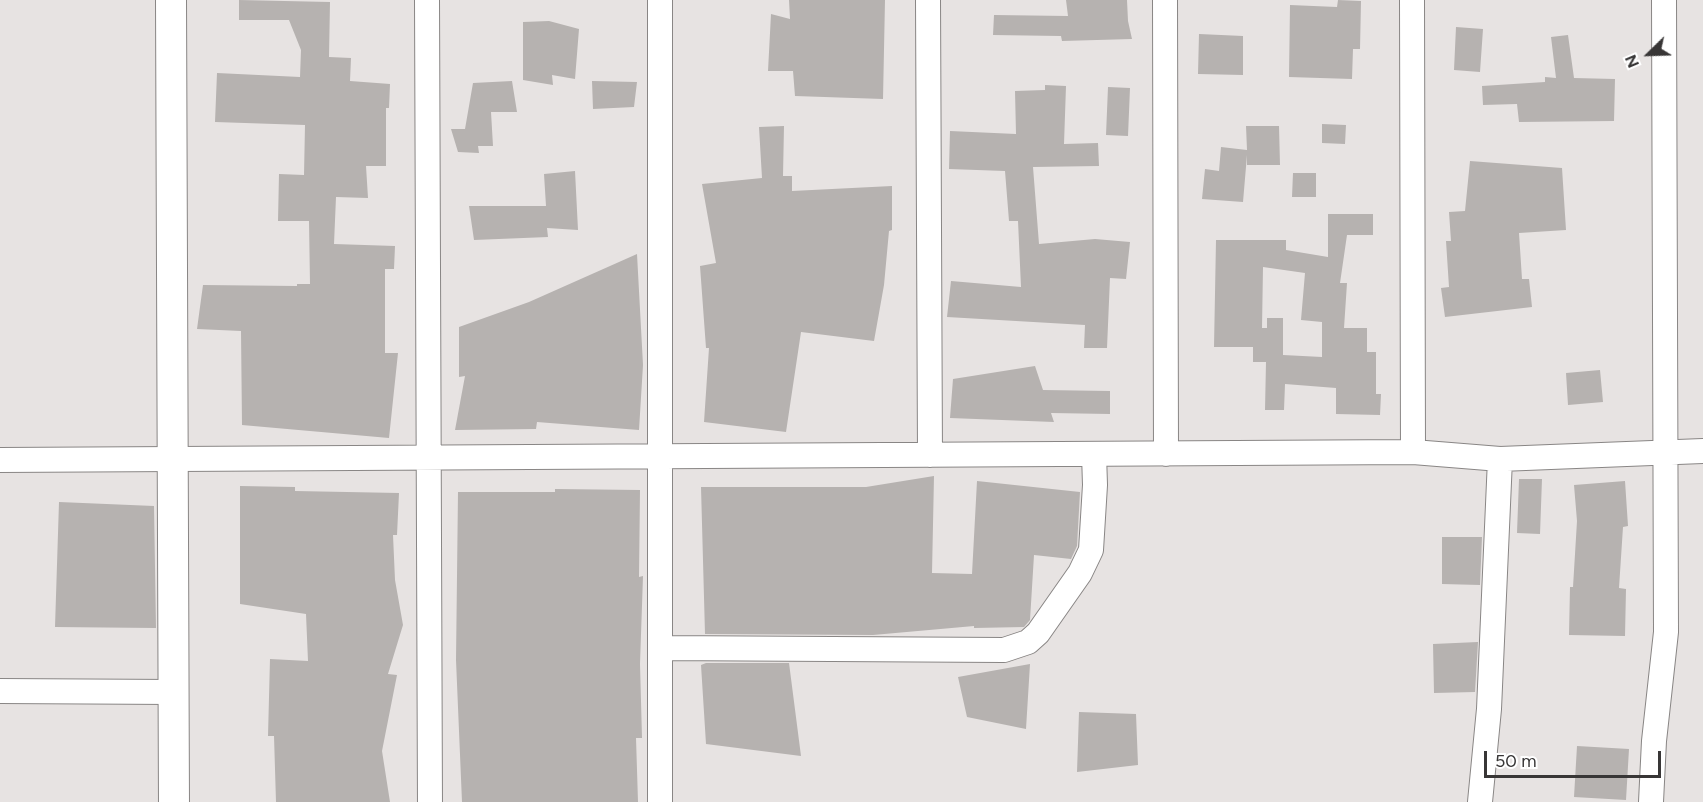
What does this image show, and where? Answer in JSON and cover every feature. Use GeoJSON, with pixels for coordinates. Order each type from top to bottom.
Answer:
{"type":"FeatureCollection","features":[{"type":"Feature","properties":{"kind":"street"},"geometry":{"type":"LineString","coordinates":[[171,0],[174,802]]}},
{"type":"Feature","properties":{"kind":"street"},"geometry":{"type":"LineString","coordinates":[[427,0],[430,802]]}},
{"type":"Feature","properties":{"kind":"street"},"geometry":{"type":"LineString","coordinates":[[660,0],[660,802]]}},
{"type":"Feature","properties":{"kind":"street"},"geometry":{"type":"LineString","coordinates":[[928,0],[930,455]]}},
{"type":"Feature","properties":{"kind":"street"},"geometry":{"type":"LineString","coordinates":[[1165,0],[1166,454]]}},
{"type":"Feature","properties":{"kind":"street"},"geometry":{"type":"LineString","coordinates":[[1412,0],[1413,453]]}},
{"type":"Feature","properties":{"kind":"street"},"geometry":{"type":"LineString","coordinates":[[1651,802],[1666,632],[1664,0]]}},
{"type":"Feature","properties":{"kind":"street"},"geometry":{"type":"LineString","coordinates":[[0,460],[1413,453],[1500,459],[1703,451]]}},
{"type":"Feature","properties":{"kind":"street"},"geometry":{"type":"LineString","coordinates":[[660,648],[1004,650],[1028,642],[1038,633],[1080,573],[1091,550],[1095,484],[1094,454]]}},
{"type":"Feature","properties":{"kind":"street"},"geometry":{"type":"LineString","coordinates":[[1480,802],[1489,709],[1500,459]]}},
{"type":"Feature","properties":{"kind":"street"},"geometry":{"type":"LineString","coordinates":[[0,691],[174,692]]}},
{"type":"Feature","properties":{"kind":"building"},"geometry":{"type":"Polygon","coordinates":[[[239,0],[330,2],[329,57],[351,58],[350,81],[390,84],[389,108],[386,108],[386,166],[366,166],[368,198],[336,197],[334,244],[395,246],[394,269],[385,269],[385,353],[398,353],[389,438],[242,425],[241,331],[197,329],[203,285],[297,286],[297,284],[310,284],[309,221],[278,221],[279,174],[304,175],[305,125],[215,122],[217,73],[300,77],[301,50],[289,20],[239,20],[239,0]]]}},
{"type":"Feature","properties":{"kind":"building"},"geometry":{"type":"Polygon","coordinates":[[[789,0],[885,0],[883,99],[795,96],[793,71],[768,71],[771,14],[790,19],[789,0]]]}},
{"type":"Feature","properties":{"kind":"building"},"geometry":{"type":"Polygon","coordinates":[[[1066,0],[1127,0],[1132,39],[1062,41],[1061,36],[993,35],[994,15],[1068,16],[1066,0]]]}},
{"type":"Feature","properties":{"kind":"building"},"geometry":{"type":"Polygon","coordinates":[[[1338,0],[1361,1],[1360,49],[1353,49],[1352,79],[1289,77],[1290,5],[1337,7],[1338,0]]]}},
{"type":"Feature","properties":{"kind":"building"},"geometry":{"type":"Polygon","coordinates":[[[549,21],[579,29],[575,79],[552,75],[553,85],[523,80],[523,22],[549,21]]]}},
{"type":"Feature","properties":{"kind":"building"},"geometry":{"type":"Polygon","coordinates":[[[1456,27],[1483,29],[1480,72],[1454,70],[1456,27]]]}},
{"type":"Feature","properties":{"kind":"building"},"geometry":{"type":"Polygon","coordinates":[[[1199,34],[1243,36],[1243,75],[1198,74],[1199,34]]]}},
{"type":"Feature","properties":{"kind":"building"},"geometry":{"type":"Polygon","coordinates":[[[1568,35],[1574,78],[1615,79],[1614,121],[1519,122],[1517,104],[1483,105],[1482,86],[1545,82],[1545,77],[1556,78],[1551,37],[1568,35]]]}},
{"type":"Feature","properties":{"kind":"building"},"geometry":{"type":"Polygon","coordinates":[[[512,81],[517,112],[491,112],[493,146],[478,146],[479,153],[458,152],[451,129],[465,129],[473,83],[512,81]]]}},
{"type":"Feature","properties":{"kind":"building"},"geometry":{"type":"Polygon","coordinates":[[[592,81],[637,82],[634,107],[593,109],[592,81]]]}},
{"type":"Feature","properties":{"kind":"building"},"geometry":{"type":"Polygon","coordinates":[[[1045,85],[1066,86],[1064,144],[1098,143],[1099,166],[1033,167],[1039,244],[1095,239],[1130,242],[1126,279],[1110,278],[1107,348],[1084,348],[1085,325],[947,317],[951,281],[1021,287],[1018,221],[1009,221],[1005,171],[949,169],[950,131],[1016,134],[1015,91],[1045,90],[1045,85]]]}},
{"type":"Feature","properties":{"kind":"building"},"geometry":{"type":"Polygon","coordinates":[[[1108,87],[1130,88],[1128,136],[1106,135],[1108,87]]]}},
{"type":"Feature","properties":{"kind":"building"},"geometry":{"type":"Polygon","coordinates":[[[1322,124],[1346,125],[1345,144],[1322,143],[1322,124]]]}},
{"type":"Feature","properties":{"kind":"building"},"geometry":{"type":"Polygon","coordinates":[[[784,126],[783,176],[792,176],[792,191],[892,186],[892,230],[889,231],[884,285],[874,341],[801,332],[786,432],[704,422],[709,348],[706,348],[700,266],[716,263],[702,184],[762,178],[759,127],[784,126]]]}},
{"type":"Feature","properties":{"kind":"building"},"geometry":{"type":"Polygon","coordinates":[[[1246,126],[1279,126],[1280,165],[1247,165],[1247,155],[1243,202],[1202,199],[1205,169],[1219,171],[1221,147],[1247,150],[1246,126]]]}},
{"type":"Feature","properties":{"kind":"building"},"geometry":{"type":"Polygon","coordinates":[[[1470,161],[1562,168],[1566,230],[1519,233],[1522,279],[1529,279],[1532,307],[1445,317],[1441,288],[1449,287],[1446,241],[1451,241],[1449,212],[1465,211],[1470,161]]]}},
{"type":"Feature","properties":{"kind":"building"},"geometry":{"type":"Polygon","coordinates":[[[575,171],[578,230],[547,228],[548,237],[474,240],[469,206],[546,206],[544,174],[575,171]]]}},
{"type":"Feature","properties":{"kind":"building"},"geometry":{"type":"Polygon","coordinates":[[[1293,173],[1316,173],[1316,197],[1292,197],[1293,173]]]}},
{"type":"Feature","properties":{"kind":"building"},"geometry":{"type":"Polygon","coordinates":[[[1328,214],[1373,214],[1373,235],[1347,235],[1340,283],[1347,283],[1344,328],[1367,328],[1367,352],[1376,352],[1376,394],[1381,394],[1380,415],[1336,414],[1336,388],[1285,384],[1284,410],[1265,410],[1266,362],[1253,362],[1253,347],[1214,347],[1216,240],[1286,240],[1286,250],[1328,257],[1328,214]],[[1263,267],[1262,328],[1267,328],[1267,318],[1283,318],[1283,355],[1322,357],[1322,322],[1301,320],[1305,273],[1263,267]]]}},
{"type":"Feature","properties":{"kind":"building"},"geometry":{"type":"Polygon","coordinates":[[[637,254],[643,365],[639,430],[537,422],[536,429],[455,430],[465,376],[459,377],[459,327],[529,302],[637,254]]]}},
{"type":"Feature","properties":{"kind":"building"},"geometry":{"type":"Polygon","coordinates":[[[1035,366],[1043,390],[1110,391],[1110,414],[1051,413],[1054,422],[950,418],[953,379],[1035,366]]]}},
{"type":"Feature","properties":{"kind":"building"},"geometry":{"type":"Polygon","coordinates":[[[1600,370],[1603,402],[1568,405],[1566,373],[1600,370]]]}},
{"type":"Feature","properties":{"kind":"building"},"geometry":{"type":"Polygon","coordinates":[[[934,476],[932,573],[972,574],[977,481],[1080,492],[1077,546],[1071,559],[1034,555],[1030,620],[1024,627],[974,628],[974,626],[873,635],[705,634],[701,487],[866,487],[934,476]]]}},
{"type":"Feature","properties":{"kind":"building"},"geometry":{"type":"Polygon","coordinates":[[[1519,479],[1542,479],[1540,534],[1517,533],[1519,479]]]}},
{"type":"Feature","properties":{"kind":"building"},"geometry":{"type":"Polygon","coordinates":[[[1625,481],[1628,526],[1623,527],[1619,588],[1626,589],[1625,636],[1569,635],[1570,587],[1573,587],[1577,521],[1574,485],[1625,481]]]}},
{"type":"Feature","properties":{"kind":"building"},"geometry":{"type":"Polygon","coordinates":[[[240,486],[295,487],[295,491],[399,493],[397,535],[393,535],[395,580],[403,625],[388,674],[397,675],[382,751],[390,802],[276,802],[274,736],[268,736],[270,659],[308,661],[306,614],[240,604],[240,486]]]}},
{"type":"Feature","properties":{"kind":"building"},"geometry":{"type":"Polygon","coordinates":[[[555,489],[640,490],[639,577],[643,576],[640,664],[642,738],[636,738],[638,802],[462,802],[456,660],[458,492],[555,492],[555,489]]]}},
{"type":"Feature","properties":{"kind":"building"},"geometry":{"type":"Polygon","coordinates":[[[59,502],[154,506],[156,628],[55,627],[59,502]]]}},
{"type":"Feature","properties":{"kind":"building"},"geometry":{"type":"Polygon","coordinates":[[[1442,537],[1482,537],[1480,585],[1442,584],[1442,537]]]}},
{"type":"Feature","properties":{"kind":"building"},"geometry":{"type":"Polygon","coordinates":[[[1478,642],[1475,692],[1434,693],[1433,644],[1478,642]]]}},
{"type":"Feature","properties":{"kind":"building"},"geometry":{"type":"Polygon","coordinates":[[[706,663],[789,663],[801,756],[706,744],[701,665],[706,663]]]}},
{"type":"Feature","properties":{"kind":"building"},"geometry":{"type":"Polygon","coordinates":[[[1030,664],[1026,729],[967,717],[958,677],[1030,664]]]}},
{"type":"Feature","properties":{"kind":"building"},"geometry":{"type":"Polygon","coordinates":[[[1079,712],[1136,714],[1138,765],[1077,772],[1079,712]]]}},
{"type":"Feature","properties":{"kind":"building"},"geometry":{"type":"Polygon","coordinates":[[[1577,746],[1629,749],[1626,800],[1574,797],[1577,746]]]}}]}
